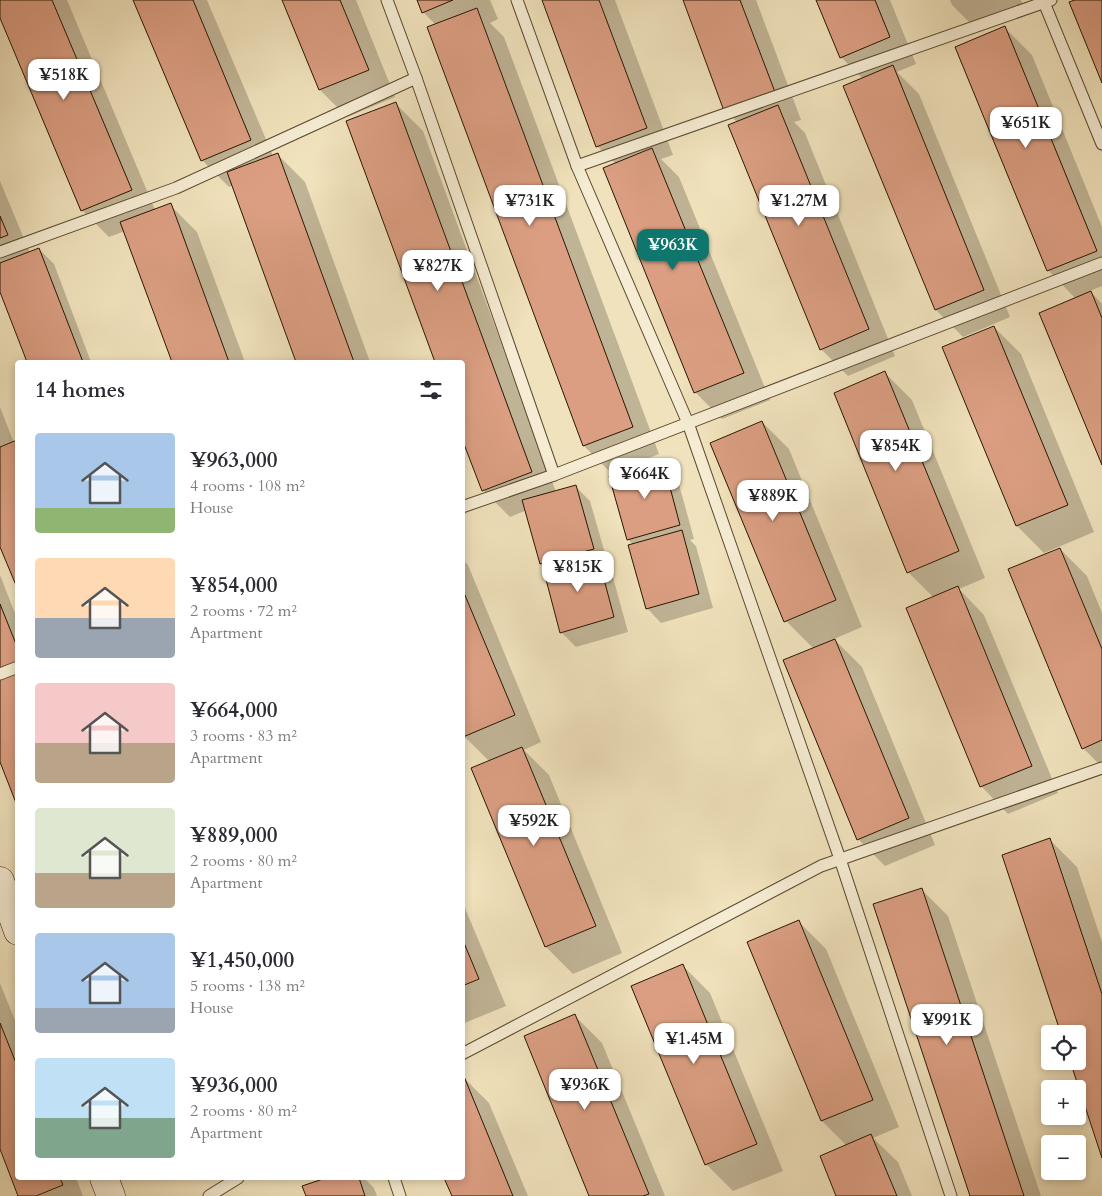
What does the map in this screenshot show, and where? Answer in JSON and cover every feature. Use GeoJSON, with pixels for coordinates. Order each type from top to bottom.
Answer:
{"type":"FeatureCollection","features":[{"type":"Feature","properties":{"kind":"main road"},"geometry":{"type":"LineString","coordinates":[[0,881],[15,923]]}},
{"type":"Feature","properties":{"kind":"main road"},"geometry":{"type":"LineString","coordinates":[[105,1180],[111,1196]]}},
{"type":"Feature","properties":{"kind":"lane"},"geometry":{"type":"LineString","coordinates":[[387,0],[554,475]]}},
{"type":"Feature","properties":{"kind":"lane"},"geometry":{"type":"LineString","coordinates":[[517,0],[577,166],[688,423],[840,859],[951,1196]]}},
{"type":"Feature","properties":{"kind":"lane"},"geometry":{"type":"LineString","coordinates":[[577,166],[1046,1],[1102,144]]}},
{"type":"Feature","properties":{"kind":"lane"},"geometry":{"type":"LineString","coordinates":[[0,252],[176,188],[416,78]]}},
{"type":"Feature","properties":{"kind":"lane"},"geometry":{"type":"LineString","coordinates":[[465,507],[554,475],[1102,264]]}},
{"type":"Feature","properties":{"kind":"lane"},"geometry":{"type":"LineString","coordinates":[[0,674],[15,668]]}},
{"type":"Feature","properties":{"kind":"lane"},"geometry":{"type":"LineString","coordinates":[[465,1052],[820,866],[1102,768]]}},
{"type":"Feature","properties":{"kind":"lane"},"geometry":{"type":"LineString","coordinates":[[209,1196],[235,1180]]}},
{"type":"Feature","properties":{"kind":"lane"},"geometry":{"type":"LineString","coordinates":[[395,1180],[400,1196]]}},
{"type":"Feature","properties":{"kind":"building"},"geometry":{"type":"Polygon","coordinates":[[[0,0],[52,0],[132,190],[81,211],[0,18],[0,0]]]}},
{"type":"Feature","properties":{"kind":"building"},"geometry":{"type":"Polygon","coordinates":[[[133,0],[193,0],[251,140],[201,161],[133,0]]]}},
{"type":"Feature","properties":{"kind":"building"},"geometry":{"type":"Polygon","coordinates":[[[282,0],[340,0],[369,70],[319,90],[282,0]]]}},
{"type":"Feature","properties":{"kind":"building"},"geometry":{"type":"Polygon","coordinates":[[[417,0],[453,0],[422,13],[417,0]]]}},
{"type":"Feature","properties":{"kind":"building"},"geometry":{"type":"Polygon","coordinates":[[[542,0],[599,0],[647,128],[596,147],[542,0]]]}},
{"type":"Feature","properties":{"kind":"building"},"geometry":{"type":"Polygon","coordinates":[[[683,0],[740,0],[775,92],[724,111],[683,0]]]}},
{"type":"Feature","properties":{"kind":"building"},"geometry":{"type":"Polygon","coordinates":[[[816,0],[875,0],[890,37],[840,58],[816,0]]]}},
{"type":"Feature","properties":{"kind":"building"},"geometry":{"type":"Polygon","coordinates":[[[1075,0],[1102,0],[1102,83],[1069,2],[1075,0]]]}},
{"type":"Feature","properties":{"kind":"building"},"geometry":{"type":"Polygon","coordinates":[[[477,8],[633,427],[583,446],[427,27],[477,8]]]}},
{"type":"Feature","properties":{"kind":"building"},"geometry":{"type":"Polygon","coordinates":[[[1005,26],[1097,251],[1047,271],[955,47],[1005,26]]]}},
{"type":"Feature","properties":{"kind":"building"},"geometry":{"type":"Polygon","coordinates":[[[893,65],[984,290],[935,310],[843,86],[893,65]]]}},
{"type":"Feature","properties":{"kind":"building"},"geometry":{"type":"Polygon","coordinates":[[[396,102],[532,472],[482,491],[465,447],[465,360],[434,360],[346,121],[396,102]]]}},
{"type":"Feature","properties":{"kind":"building"},"geometry":{"type":"Polygon","coordinates":[[[778,105],[869,329],[820,350],[728,125],[778,105]]]}},
{"type":"Feature","properties":{"kind":"building"},"geometry":{"type":"Polygon","coordinates":[[[652,148],[744,373],[694,393],[603,168],[652,148]]]}},
{"type":"Feature","properties":{"kind":"building"},"geometry":{"type":"Polygon","coordinates":[[[278,153],[353,360],[295,360],[227,172],[278,153]]]}},
{"type":"Feature","properties":{"kind":"building"},"geometry":{"type":"Polygon","coordinates":[[[171,203],[228,360],[171,360],[120,222],[171,203]]]}},
{"type":"Feature","properties":{"kind":"building"},"geometry":{"type":"Polygon","coordinates":[[[0,216],[8,235],[0,238],[0,216]]]}},
{"type":"Feature","properties":{"kind":"building"},"geometry":{"type":"Polygon","coordinates":[[[39,248],[82,360],[26,360],[0,292],[0,263],[39,248]]]}},
{"type":"Feature","properties":{"kind":"building"},"geometry":{"type":"Polygon","coordinates":[[[1091,291],[1102,318],[1102,465],[1039,313],[1091,291]]]}},
{"type":"Feature","properties":{"kind":"building"},"geometry":{"type":"Polygon","coordinates":[[[994,326],[1068,505],[1016,526],[942,347],[994,326]]]}},
{"type":"Feature","properties":{"kind":"building"},"geometry":{"type":"Polygon","coordinates":[[[885,371],[959,551],[907,573],[834,393],[885,371]]]}},
{"type":"Feature","properties":{"kind":"building"},"geometry":{"type":"Polygon","coordinates":[[[762,421],[836,600],[784,622],[710,443],[762,421]]]}},
{"type":"Feature","properties":{"kind":"building"},"geometry":{"type":"Polygon","coordinates":[[[15,441],[15,583],[0,547],[0,447],[15,441]]]}},
{"type":"Feature","properties":{"kind":"building"},"geometry":{"type":"Polygon","coordinates":[[[663,461],[680,525],[627,540],[609,476],[663,461]]]}},
{"type":"Feature","properties":{"kind":"building"},"geometry":{"type":"Polygon","coordinates":[[[576,485],[594,549],[540,564],[522,500],[576,485]]]}},
{"type":"Feature","properties":{"kind":"building"},"geometry":{"type":"Polygon","coordinates":[[[682,530],[699,594],[646,609],[628,545],[682,530]]]}},
{"type":"Feature","properties":{"kind":"building"},"geometry":{"type":"Polygon","coordinates":[[[1060,548],[1102,649],[1102,740],[1082,749],[1008,569],[1060,548]]]}},
{"type":"Feature","properties":{"kind":"building"},"geometry":{"type":"Polygon","coordinates":[[[597,553],[614,617],[560,633],[543,568],[597,553]]]}},
{"type":"Feature","properties":{"kind":"building"},"geometry":{"type":"Polygon","coordinates":[[[958,586],[1032,766],[980,787],[906,608],[958,586]]]}},
{"type":"Feature","properties":{"kind":"building"},"geometry":{"type":"Polygon","coordinates":[[[465,595],[515,715],[465,736],[465,595]]]}},
{"type":"Feature","properties":{"kind":"building"},"geometry":{"type":"Polygon","coordinates":[[[0,604],[15,642],[15,800],[0,762],[0,604]]]}},
{"type":"Feature","properties":{"kind":"building"},"geometry":{"type":"Polygon","coordinates":[[[835,639],[909,818],[857,840],[783,660],[835,639]]]}},
{"type":"Feature","properties":{"kind":"building"},"geometry":{"type":"Polygon","coordinates":[[[522,747],[596,926],[545,947],[471,768],[522,747]]]}},
{"type":"Feature","properties":{"kind":"building"},"geometry":{"type":"Polygon","coordinates":[[[1050,838],[1102,994],[1102,1158],[1086,1110],[1086,1080],[1076,1080],[1073,1070],[1086,1070],[1086,1025],[1058,1025],[1002,855],[1050,838]]]}},
{"type":"Feature","properties":{"kind":"building"},"geometry":{"type":"Polygon","coordinates":[[[922,888],[1024,1196],[970,1196],[873,904],[922,888]]]}},
{"type":"Feature","properties":{"kind":"building"},"geometry":{"type":"Polygon","coordinates":[[[799,920],[873,1100],[821,1121],[747,942],[799,920]]]}},
{"type":"Feature","properties":{"kind":"building"},"geometry":{"type":"Polygon","coordinates":[[[465,945],[479,979],[465,985],[465,945]]]}},
{"type":"Feature","properties":{"kind":"building"},"geometry":{"type":"Polygon","coordinates":[[[683,964],[757,1144],[705,1165],[631,986],[683,964]]]}},
{"type":"Feature","properties":{"kind":"building"},"geometry":{"type":"Polygon","coordinates":[[[575,1014],[649,1194],[643,1196],[589,1196],[524,1036],[575,1014]]]}},
{"type":"Feature","properties":{"kind":"building"},"geometry":{"type":"Polygon","coordinates":[[[0,1023],[15,1060],[15,1180],[61,1180],[63,1185],[36,1196],[18,1196],[0,1149],[0,1023]]]}},
{"type":"Feature","properties":{"kind":"building"},"geometry":{"type":"Polygon","coordinates":[[[465,1079],[513,1196],[452,1196],[445,1180],[465,1180],[465,1079]]]}},
{"type":"Feature","properties":{"kind":"building"},"geometry":{"type":"Polygon","coordinates":[[[871,1134],[897,1196],[836,1196],[820,1156],[871,1134]]]}},
{"type":"Feature","properties":{"kind":"building"},"geometry":{"type":"Polygon","coordinates":[[[320,1180],[360,1180],[365,1196],[306,1196],[302,1186],[320,1180]]]}}]}
